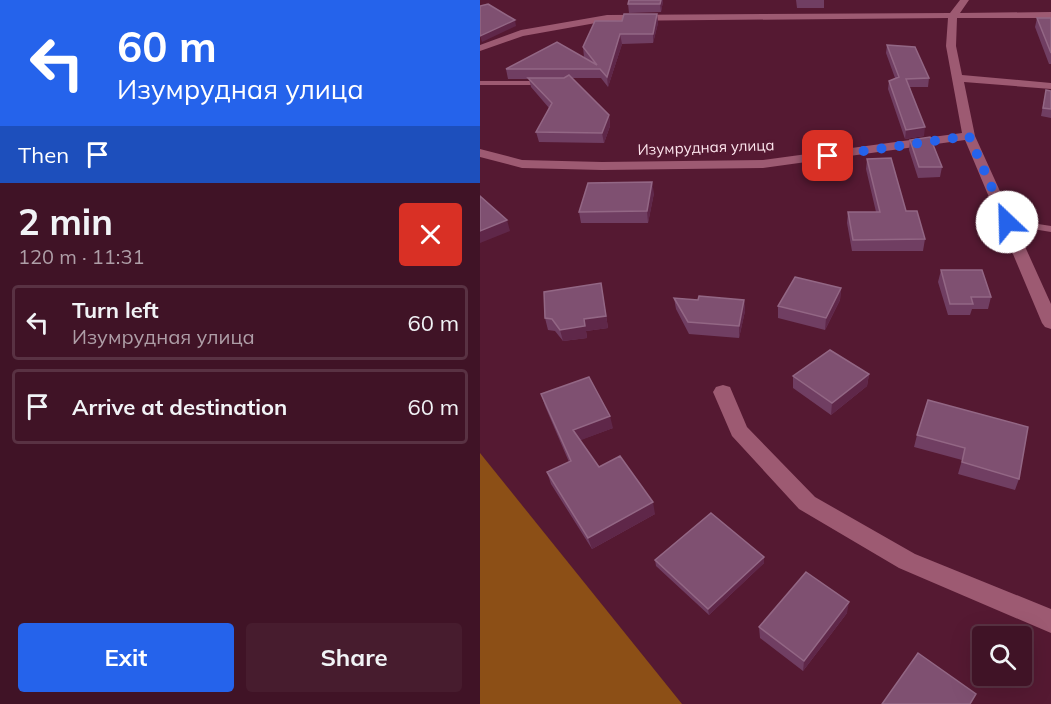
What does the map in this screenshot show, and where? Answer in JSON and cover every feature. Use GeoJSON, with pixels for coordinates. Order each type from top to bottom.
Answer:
{"type":"FeatureCollection","features":[{"type":"Feature","properties":{"kind":"street"},"geometry":{"type":"LineString","coordinates":[[965,0],[953,15],[951,46],[969,136],[1050,321]]}},
{"type":"Feature","properties":{"kind":"street"},"geometry":{"type":"LineString","coordinates":[[480,48],[521,33],[607,18],[1051,15]]}},
{"type":"Feature","properties":{"kind":"street"},"geometry":{"type":"LineString","coordinates":[[957,78],[1051,86]]}},
{"type":"Feature","properties":{"kind":"street","name":"Изумрудная улица"},"geometry":{"type":"LineString","coordinates":[[480,153],[522,164],[602,166],[763,164],[969,136]]}},
{"type":"Feature","properties":{"kind":"street"},"geometry":{"type":"LineString","coordinates":[[723,393],[739,431],[807,503],[907,561],[1051,621]]}},
{"type":"Feature","properties":{"kind":"lane"},"geometry":{"type":"LineString","coordinates":[[480,83],[555,83]]}},
{"type":"Feature","properties":{"kind":"lane"},"geometry":{"type":"LineString","coordinates":[[1007,222],[1051,230]]}},
{"type":"Feature","properties":{"kind":"shaded area"},"geometry":{"type":"Polygon","coordinates":[[[480,453],[682,704],[480,704],[480,453]]]}},
{"type":"Feature","properties":{"kind":"building"},"geometry":{"type":"Polygon","coordinates":[[[629,0],[661,0],[660,4],[628,4],[629,0]]]}},
{"type":"Feature","properties":{"kind":"building"},"geometry":{"type":"Polygon","coordinates":[[[488,4],[515,20],[480,36],[480,6],[488,4]]]}},
{"type":"Feature","properties":{"kind":"building"},"geometry":{"type":"Polygon","coordinates":[[[624,14],[657,14],[653,34],[620,34],[607,77],[600,69],[506,69],[557,42],[597,65],[583,47],[595,21],[622,21],[624,14]]]}},
{"type":"Feature","properties":{"kind":"building"},"geometry":{"type":"Polygon","coordinates":[[[1037,18],[1051,18],[1051,53],[1037,18]]]}},
{"type":"Feature","properties":{"kind":"building"},"geometry":{"type":"Polygon","coordinates":[[[887,45],[915,47],[929,78],[906,79],[925,127],[906,130],[889,81],[899,77],[887,45]]]}},
{"type":"Feature","properties":{"kind":"building"},"geometry":{"type":"Polygon","coordinates":[[[569,75],[609,115],[602,133],[536,132],[552,103],[528,78],[564,78],[569,75]]]}},
{"type":"Feature","properties":{"kind":"building"},"geometry":{"type":"Polygon","coordinates":[[[1046,90],[1051,91],[1051,109],[1043,108],[1046,90]]]}},
{"type":"Feature","properties":{"kind":"building"},"geometry":{"type":"Polygon","coordinates":[[[930,137],[942,167],[919,167],[910,140],[930,137]]]}},
{"type":"Feature","properties":{"kind":"building"},"geometry":{"type":"Polygon","coordinates":[[[891,158],[906,211],[917,211],[925,239],[853,240],[848,212],[880,212],[867,159],[891,158]]]}},
{"type":"Feature","properties":{"kind":"building"},"geometry":{"type":"Polygon","coordinates":[[[652,182],[647,211],[579,212],[588,183],[652,182]]]}},
{"type":"Feature","properties":{"kind":"building"},"geometry":{"type":"Polygon","coordinates":[[[480,196],[507,220],[480,231],[480,196]]]}},
{"type":"Feature","properties":{"kind":"building"},"geometry":{"type":"Polygon","coordinates":[[[941,270],[982,270],[991,297],[971,297],[973,304],[950,304],[941,270]]]}},
{"type":"Feature","properties":{"kind":"building"},"geometry":{"type":"Polygon","coordinates":[[[795,277],[841,288],[826,318],[778,306],[795,277]]]}},
{"type":"Feature","properties":{"kind":"building"},"geometry":{"type":"Polygon","coordinates":[[[601,283],[606,316],[584,319],[585,326],[560,330],[552,319],[545,318],[544,292],[601,283]]]}},
{"type":"Feature","properties":{"kind":"building"},"geometry":{"type":"Polygon","coordinates":[[[699,296],[744,300],[739,326],[688,322],[674,298],[698,300],[699,296]]]}},
{"type":"Feature","properties":{"kind":"building"},"geometry":{"type":"Polygon","coordinates":[[[830,350],[869,374],[832,403],[793,376],[830,350]]]}},
{"type":"Feature","properties":{"kind":"building"},"geometry":{"type":"Polygon","coordinates":[[[589,377],[610,416],[573,430],[599,467],[620,456],[653,502],[588,538],[547,472],[571,461],[541,394],[589,377]]]}},
{"type":"Feature","properties":{"kind":"building"},"geometry":{"type":"Polygon","coordinates":[[[928,400],[1028,427],[1019,479],[962,462],[965,448],[917,435],[928,400]]]}},
{"type":"Feature","properties":{"kind":"building"},"geometry":{"type":"Polygon","coordinates":[[[711,513],[764,557],[708,609],[655,560],[711,513]]]}},
{"type":"Feature","properties":{"kind":"building"},"geometry":{"type":"Polygon","coordinates":[[[806,572],[849,602],[804,661],[759,627],[806,572]]]}},
{"type":"Feature","properties":{"kind":"building"},"geometry":{"type":"Polygon","coordinates":[[[918,653],[976,694],[970,704],[882,704],[918,653]]]}},
{"type":"Feature","properties":{"kind":"route"},"geometry":{"type":"LineString","coordinates":[[828,156],[969,136],[1007,222]]}}]}
